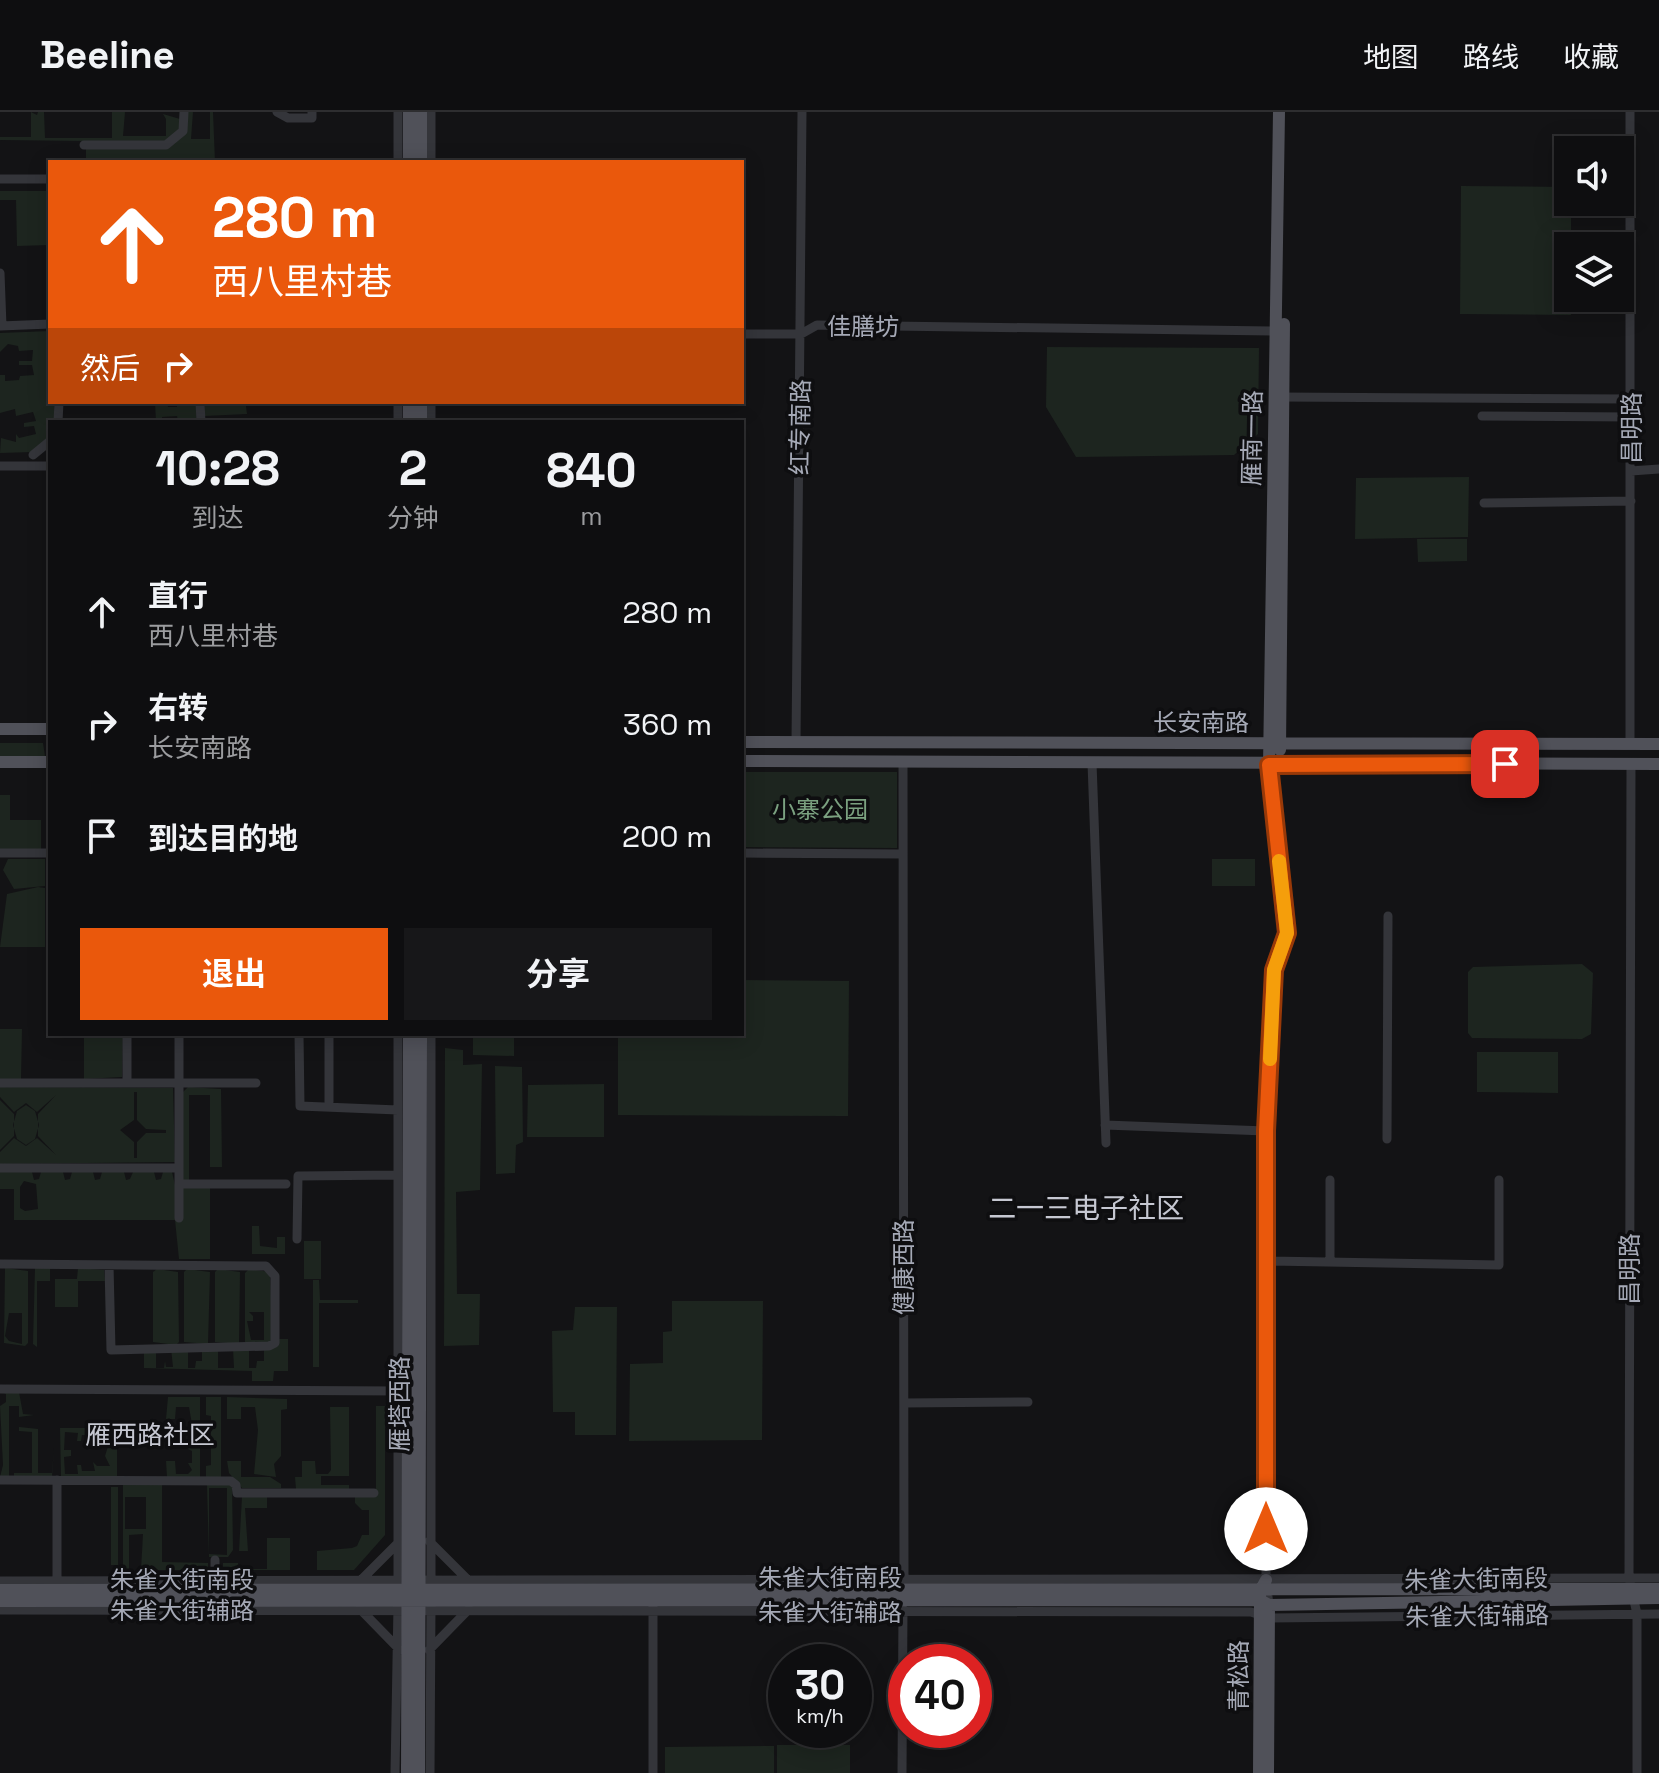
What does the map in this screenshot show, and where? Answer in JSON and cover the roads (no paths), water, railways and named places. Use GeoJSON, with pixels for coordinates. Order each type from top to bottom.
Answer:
{"type":"FeatureCollection","features":[{"type":"Feature","properties":{"kind":"main road"},"geometry":{"type":"LineString","coordinates":[[409,112],[409,160]]}},
{"type":"Feature","properties":{"kind":"main road"},"geometry":{"type":"LineString","coordinates":[[421,112],[421,160]]}},
{"type":"Feature","properties":{"kind":"main road","name":"雁南一路"},"geometry":{"type":"LineString","coordinates":[[1279,112],[1276,331],[1280,397]]}},
{"type":"Feature","properties":{"kind":"main road","name":"雁南一路"},"geometry":{"type":"LineString","coordinates":[[1274,765],[1287,112]]}},
{"type":"Feature","properties":{"kind":"main road"},"geometry":{"type":"LineString","coordinates":[[0,729],[48,729]]}},
{"type":"Feature","properties":{"kind":"main road","name":"长安南路"},"geometry":{"type":"LineString","coordinates":[[744,742],[1659,744]]}},
{"type":"Feature","properties":{"kind":"main road","name":"长安南路"},"geometry":{"type":"LineString","coordinates":[[744,761],[1659,764]]}},
{"type":"Feature","properties":{"kind":"main road"},"geometry":{"type":"LineString","coordinates":[[0,762],[48,762]]}},
{"type":"Feature","properties":{"kind":"main road","name":"雁塔西路"},"geometry":{"type":"LineString","coordinates":[[409,1036],[404,1391],[415,1533]]}},
{"type":"Feature","properties":{"kind":"main road","name":"雁塔西路"},"geometry":{"type":"LineString","coordinates":[[419,1773],[415,1533],[421,1036]]}},
{"type":"Feature","properties":{"kind":"main road","name":"朱雀大街南段"},"geometry":{"type":"LineString","coordinates":[[0,1590],[57,1585],[356,1596]]}},
{"type":"Feature","properties":{"kind":"main road","name":"朱雀大街南段"},"geometry":{"type":"LineString","coordinates":[[1630,1588],[1659,1598]]}},
{"type":"Feature","properties":{"kind":"main road","name":"朱雀大街南段"},"geometry":{"type":"LineString","coordinates":[[0,1601],[356,1596],[904,1595],[1265,1600],[1659,1589]]}},
{"type":"Feature","properties":{"kind":"main road","name":"朱雀大街南段"},"geometry":{"type":"LineString","coordinates":[[473,1596],[654,1605],[904,1595]]}},
{"type":"Feature","properties":{"kind":"main road","name":"青松路"},"geometry":{"type":"LineString","coordinates":[[1259,1773],[1265,1600]]}},
{"type":"Feature","properties":{"kind":"main road","name":"青松路"},"geometry":{"type":"LineString","coordinates":[[1265,1600],[1268,1773]]}},
{"type":"Feature","properties":{"kind":"main road","name":"雁塔西路"},"geometry":{"type":"LineString","coordinates":[[407,1773],[415,1658]]}},
{"type":"Feature","properties":{"kind":"street"},"geometry":{"type":"LineString","coordinates":[[84,145],[166,145],[183,131],[184,112]]}},
{"type":"Feature","properties":{"kind":"street"},"geometry":{"type":"LineString","coordinates":[[277,112],[288,118],[312,118],[312,112]]}},
{"type":"Feature","properties":{"kind":"street"},"geometry":{"type":"LineString","coordinates":[[398,112],[398,160]]}},
{"type":"Feature","properties":{"kind":"street"},"geometry":{"type":"LineString","coordinates":[[431,112],[431,160]]}},
{"type":"Feature","properties":{"kind":"street","name":"红专南路"},"geometry":{"type":"LineString","coordinates":[[796,742],[802,112]]}},
{"type":"Feature","properties":{"kind":"street","name":"昌明路"},"geometry":{"type":"LineString","coordinates":[[1630,112],[1630,743]]}},
{"type":"Feature","properties":{"kind":"street"},"geometry":{"type":"LineString","coordinates":[[0,179],[48,179]]}},
{"type":"Feature","properties":{"kind":"street"},"geometry":{"type":"LineString","coordinates":[[0,273],[1,326],[48,324]]}},
{"type":"Feature","properties":{"kind":"street","name":"佳膳坊"},"geometry":{"type":"LineString","coordinates":[[744,334],[801,334],[817,325],[1276,331]]}},
{"type":"Feature","properties":{"kind":"street"},"geometry":{"type":"LineString","coordinates":[[1280,397],[1630,399]]}},
{"type":"Feature","properties":{"kind":"street"},"geometry":{"type":"LineString","coordinates":[[1482,416],[1631,417]]}},
{"type":"Feature","properties":{"kind":"street"},"geometry":{"type":"LineString","coordinates":[[33,455],[48,443]]}},
{"type":"Feature","properties":{"kind":"street"},"geometry":{"type":"LineString","coordinates":[[0,466],[48,466]]}},
{"type":"Feature","properties":{"kind":"street"},"geometry":{"type":"LineString","coordinates":[[1631,471],[1659,469]]}},
{"type":"Feature","properties":{"kind":"street"},"geometry":{"type":"LineString","coordinates":[[1484,503],[1631,501]]}},
{"type":"Feature","properties":{"kind":"street","name":"健康西路"},"geometry":{"type":"LineString","coordinates":[[902,1773],[903,762]]}},
{"type":"Feature","properties":{"kind":"street"},"geometry":{"type":"LineString","coordinates":[[1092,763],[1106,1143]]}},
{"type":"Feature","properties":{"kind":"street","name":"昌明路"},"geometry":{"type":"LineString","coordinates":[[1631,764],[1630,1588],[1637,1614],[1637,1773]]}},
{"type":"Feature","properties":{"kind":"street","name":"青松路"},"geometry":{"type":"LineString","coordinates":[[1265,1600],[1266,1131],[1274,970],[1287,933],[1274,765]]}},
{"type":"Feature","properties":{"kind":"street"},"geometry":{"type":"LineString","coordinates":[[0,853],[48,853]]}},
{"type":"Feature","properties":{"kind":"street"},"geometry":{"type":"LineString","coordinates":[[744,853],[902,854]]}},
{"type":"Feature","properties":{"kind":"street"},"geometry":{"type":"LineString","coordinates":[[1387,1139],[1388,916]]}},
{"type":"Feature","properties":{"kind":"street"},"geometry":{"type":"LineString","coordinates":[[127,1036],[127,1083]]}},
{"type":"Feature","properties":{"kind":"street"},"geometry":{"type":"LineString","coordinates":[[179,1036],[179,1218]]}},
{"type":"Feature","properties":{"kind":"street"},"geometry":{"type":"LineString","coordinates":[[299,1036],[300,1106],[398,1110]]}},
{"type":"Feature","properties":{"kind":"street"},"geometry":{"type":"LineString","coordinates":[[329,1036],[329,1102]]}},
{"type":"Feature","properties":{"kind":"street"},"geometry":{"type":"LineString","coordinates":[[398,1036],[404,1391],[398,1543],[431,1648],[430,1773]]}},
{"type":"Feature","properties":{"kind":"street"},"geometry":{"type":"LineString","coordinates":[[395,1773],[398,1648],[431,1543],[431,1036]]}},
{"type":"Feature","properties":{"kind":"street"},"geometry":{"type":"LineString","coordinates":[[0,1083],[256,1083]]}},
{"type":"Feature","properties":{"kind":"street"},"geometry":{"type":"LineString","coordinates":[[1105,1125],[1266,1131]]}},
{"type":"Feature","properties":{"kind":"street"},"geometry":{"type":"LineString","coordinates":[[0,1168],[179,1168]]}},
{"type":"Feature","properties":{"kind":"street"},"geometry":{"type":"LineString","coordinates":[[297,1239],[298,1176],[398,1175]]}},
{"type":"Feature","properties":{"kind":"street"},"geometry":{"type":"LineString","coordinates":[[1330,1180],[1330,1262]]}},
{"type":"Feature","properties":{"kind":"street"},"geometry":{"type":"LineString","coordinates":[[1266,1261],[1499,1265],[1499,1180]]}},
{"type":"Feature","properties":{"kind":"street"},"geometry":{"type":"LineString","coordinates":[[179,1184],[286,1184]]}},
{"type":"Feature","properties":{"kind":"street"},"geometry":{"type":"LineString","coordinates":[[0,1264],[268,1266],[275,1278],[275,1343],[269,1346],[111,1350],[109,1265]]}},
{"type":"Feature","properties":{"kind":"street"},"geometry":{"type":"LineString","coordinates":[[0,1389],[404,1391]]}},
{"type":"Feature","properties":{"kind":"street"},"geometry":{"type":"LineString","coordinates":[[904,1403],[1028,1402]]}},
{"type":"Feature","properties":{"kind":"street"},"geometry":{"type":"LineString","coordinates":[[0,1480],[231,1481],[236,1485],[237,1493],[374,1493]]}},
{"type":"Feature","properties":{"kind":"street"},"geometry":{"type":"LineString","coordinates":[[57,1480],[57,1585]]}},
{"type":"Feature","properties":{"kind":"street"},"geometry":{"type":"LineString","coordinates":[[415,1533],[431,1543],[473,1596],[431,1648],[415,1658],[398,1648],[356,1596],[398,1543],[415,1533]]}},
{"type":"Feature","properties":{"kind":"street"},"geometry":{"type":"LineString","coordinates":[[215,1560],[215,1581]]}},
{"type":"Feature","properties":{"kind":"street"},"geometry":{"type":"LineString","coordinates":[[1630,1588],[1659,1578]]}},
{"type":"Feature","properties":{"kind":"street","name":"朱雀大街辅路"},"geometry":{"type":"LineString","coordinates":[[0,1581],[57,1585],[215,1581],[356,1596]]}},
{"type":"Feature","properties":{"kind":"street","name":"朱雀大街辅路"},"geometry":{"type":"LineString","coordinates":[[904,1595],[1265,1600],[1659,1614]]}},
{"type":"Feature","properties":{"kind":"street","name":"朱雀大街辅路"},"geometry":{"type":"LineString","coordinates":[[0,1610],[356,1596],[473,1596]]}},
{"type":"Feature","properties":{"kind":"street"},"geometry":{"type":"LineString","coordinates":[[653,1773],[654,1605]]}},
{"type":"Feature","properties":{"kind":"district","name":"二一三电子社区"},"geometry":{"type":"Point","coordinates":[1086,1208]}},
{"type":"Feature","properties":{"kind":"district","name":"雁西路社区"},"geometry":{"type":"Point","coordinates":[150,1435]}},
{"type":"Feature","properties":{"kind":"park label","name":"小寨公园"},"geometry":{"type":"Point","coordinates":[820,809]}}]}
